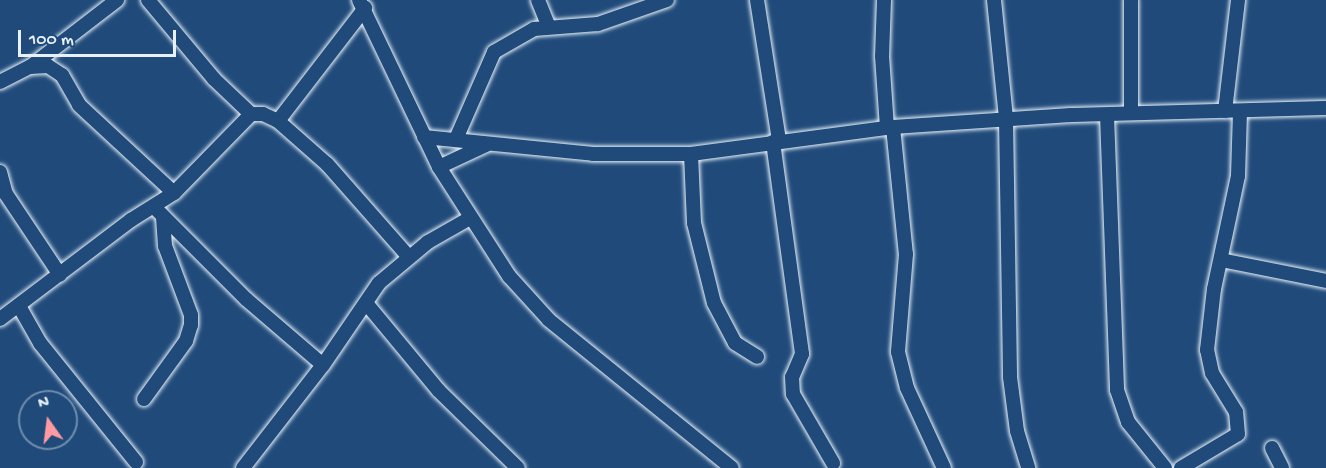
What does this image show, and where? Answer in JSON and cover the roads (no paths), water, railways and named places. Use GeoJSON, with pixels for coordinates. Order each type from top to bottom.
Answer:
{"type":"FeatureCollection","features":[{"type":"Feature","properties":{"kind":"street"},"geometry":{"type":"LineString","coordinates":[[0,82],[30,66],[117,0]]}},
{"type":"Feature","properties":{"kind":"street"},"geometry":{"type":"LineString","coordinates":[[148,0],[195,60],[251,114],[263,114],[278,121],[327,164],[408,256]]}},
{"type":"Feature","properties":{"kind":"street"},"geometry":{"type":"LineString","coordinates":[[538,0],[549,27]]}},
{"type":"Feature","properties":{"kind":"street"},"geometry":{"type":"LineString","coordinates":[[456,140],[491,55],[534,30],[598,24],[668,0]]}},
{"type":"Feature","properties":{"kind":"street"},"geometry":{"type":"LineString","coordinates":[[757,0],[802,354],[792,377],[793,394],[834,463]]}},
{"type":"Feature","properties":{"kind":"street"},"geometry":{"type":"LineString","coordinates":[[884,0],[882,56],[906,254],[898,352],[907,388],[944,468]]}},
{"type":"Feature","properties":{"kind":"street"},"geometry":{"type":"LineString","coordinates":[[994,0],[1006,119],[1011,377],[1017,431],[1028,468]]}},
{"type":"Feature","properties":{"kind":"street"},"geometry":{"type":"LineString","coordinates":[[1131,0],[1131,112]]}},
{"type":"Feature","properties":{"kind":"street"},"geometry":{"type":"LineString","coordinates":[[1225,111],[1238,0]]}},
{"type":"Feature","properties":{"kind":"street"},"geometry":{"type":"LineString","coordinates":[[278,121],[362,4],[439,167],[509,276],[549,320],[732,468]]}},
{"type":"Feature","properties":{"kind":"street"},"geometry":{"type":"LineString","coordinates":[[30,66],[48,66],[62,75],[79,105],[174,193]]}},
{"type":"Feature","properties":{"kind":"street"},"geometry":{"type":"LineString","coordinates":[[424,137],[593,154],[691,154],[890,127],[1131,112],[1326,108]]}},
{"type":"Feature","properties":{"kind":"street"},"geometry":{"type":"LineString","coordinates":[[1181,468],[1238,434],[1236,412],[1212,373],[1207,350],[1221,260],[1238,176],[1240,111]]}},
{"type":"Feature","properties":{"kind":"street"},"geometry":{"type":"LineString","coordinates":[[0,319],[60,275],[159,212],[174,193],[251,114]]}},
{"type":"Feature","properties":{"kind":"street"},"geometry":{"type":"LineString","coordinates":[[1107,114],[1117,390],[1128,422],[1165,468]]}},
{"type":"Feature","properties":{"kind":"street"},"geometry":{"type":"LineString","coordinates":[[439,167],[486,145]]}},
{"type":"Feature","properties":{"kind":"street"},"geometry":{"type":"LineString","coordinates":[[691,154],[694,223],[714,303],[735,343],[757,357]]}},
{"type":"Feature","properties":{"kind":"street"},"geometry":{"type":"LineString","coordinates":[[0,172],[3,196],[60,275]]}},
{"type":"Feature","properties":{"kind":"street"},"geometry":{"type":"LineString","coordinates":[[159,212],[246,299],[323,365]]}},
{"type":"Feature","properties":{"kind":"street"},"geometry":{"type":"LineString","coordinates":[[144,399],[175,357],[191,326],[191,315],[165,246],[159,212]]}},
{"type":"Feature","properties":{"kind":"street"},"geometry":{"type":"LineString","coordinates":[[243,468],[323,365],[379,283],[408,256],[470,218]]}},
{"type":"Feature","properties":{"kind":"street"},"geometry":{"type":"LineString","coordinates":[[1221,260],[1326,281]]}},
{"type":"Feature","properties":{"kind":"street"},"geometry":{"type":"LineString","coordinates":[[366,303],[439,391],[518,468]]}},
{"type":"Feature","properties":{"kind":"street"},"geometry":{"type":"LineString","coordinates":[[19,306],[32,332],[136,462]]}},
{"type":"Feature","properties":{"kind":"street"},"geometry":{"type":"LineString","coordinates":[[1272,448],[1282,468]]}}]}
